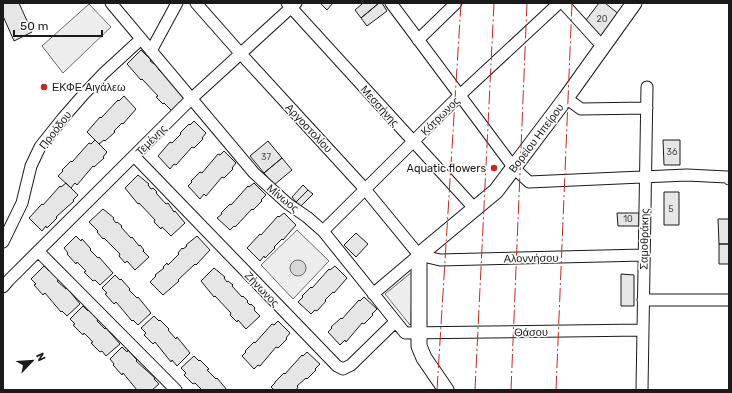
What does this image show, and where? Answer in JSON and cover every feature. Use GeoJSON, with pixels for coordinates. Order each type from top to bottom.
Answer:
{"type":"FeatureCollection","features":[{"type":"Feature","properties":{"kind":"street","name":"Μίνωος"},"geometry":{"type":"LineString","coordinates":[[111,3],[254,173],[288,204],[307,217],[323,231],[405,333],[418,333]]}},
{"type":"Feature","properties":{"kind":"street"},"geometry":{"type":"LineString","coordinates":[[151,51],[177,3]]}},
{"type":"Feature","properties":{"kind":"street","name":"Αργοστολίου"},"geometry":{"type":"LineString","coordinates":[[196,3],[364,188],[419,255]]}},
{"type":"Feature","properties":{"kind":"street"},"geometry":{"type":"LineString","coordinates":[[391,3],[514,168],[529,182],[687,175],[729,179]]}},
{"type":"Feature","properties":{"kind":"street"},"geometry":{"type":"LineString","coordinates":[[418,40],[456,3]]}},
{"type":"Feature","properties":{"kind":"street","name":"Κότρωνος"},"geometry":{"type":"LineString","coordinates":[[323,231],[364,188],[460,95],[559,3]]}},
{"type":"Feature","properties":{"kind":"street"},"geometry":{"type":"LineString","coordinates":[[563,3],[603,47]]}},
{"type":"Feature","properties":{"kind":"street","name":"Βορείου Ηπείρου"},"geometry":{"type":"LineString","coordinates":[[373,294],[496,191],[566,98],[634,3]]}},
{"type":"Feature","properties":{"kind":"street","name":"Τεμένης"},"geometry":{"type":"LineString","coordinates":[[5,280],[38,251],[191,99],[241,54],[291,5]]}},
{"type":"Feature","properties":{"kind":"street","name":"Μεσσήνης"},"geometry":{"type":"LineString","coordinates":[[291,5],[474,209]]}},
{"type":"Feature","properties":{"kind":"street","name":"Προόδου"},"geometry":{"type":"LineString","coordinates":[[3,242],[22,203],[31,166],[40,147],[84,94],[104,73],[141,39]]}},
{"type":"Feature","properties":{"kind":"street","name":"Σαμοθράκης"},"geometry":{"type":"LineString","coordinates":[[642,390],[647,87]]}},
{"type":"Feature","properties":{"kind":"street"},"geometry":{"type":"LineString","coordinates":[[566,98],[581,108],[646,108]]}},
{"type":"Feature","properties":{"kind":"street","name":"Ζήνωνος"},"geometry":{"type":"LineString","coordinates":[[134,156],[337,366],[343,369],[351,365],[395,322]]}},
{"type":"Feature","properties":{"kind":"street"},"geometry":{"type":"LineString","coordinates":[[38,251],[176,390]]}},
{"type":"Feature","properties":{"kind":"street"},"geometry":{"type":"LineString","coordinates":[[419,255],[419,346],[424,358],[446,390]]}},
{"type":"Feature","properties":{"kind":"street","name":"Αλοννήσου"},"geometry":{"type":"LineString","coordinates":[[419,255],[440,260],[644,255]]}},
{"type":"Feature","properties":{"kind":"street"},"geometry":{"type":"LineString","coordinates":[[643,300],[729,300]]}},
{"type":"Feature","properties":{"kind":"street","name":"Θάσου"},"geometry":{"type":"LineString","coordinates":[[418,333],[643,330]]}},
{"type":"Feature","properties":{"kind":"shaded area"},"geometry":{"type":"Polygon","coordinates":[[[89,4],[111,27],[63,73],[42,46],[89,4]]]}},
{"type":"Feature","properties":{"kind":"shaded area"},"geometry":{"type":"Polygon","coordinates":[[[297,230],[329,261],[293,299],[261,265],[297,230]]]}},
{"type":"Feature","properties":{"kind":"shaded area"},"geometry":{"type":"Polygon","coordinates":[[[298,260],[304,262],[306,268],[304,274],[298,276],[292,274],[290,268],[292,262],[298,260]]]}},
{"type":"Feature","properties":{"kind":"shaded area"},"geometry":{"type":"Polygon","coordinates":[[[412,272],[411,324],[410,325],[385,294],[412,272]]]}},
{"type":"Feature","properties":{"kind":"building"},"geometry":{"type":"Polygon","coordinates":[[[3,3],[19,3],[32,32],[14,41],[3,16],[3,3]]]}},
{"type":"Feature","properties":{"kind":"building"},"geometry":{"type":"Polygon","coordinates":[[[320,3],[333,3],[327,10],[320,3]]]}},
{"type":"Feature","properties":{"kind":"building"},"geometry":{"type":"Polygon","coordinates":[[[363,3],[379,3],[361,18],[355,10],[363,3]]]}},
{"type":"Feature","properties":{"kind":"building"},"geometry":{"type":"Polygon","coordinates":[[[379,3],[382,3],[387,11],[367,26],[361,18],[379,3]]]}},
{"type":"Feature","properties":{"kind":"building"},"geometry":{"type":"Polygon","coordinates":[[[599,3],[605,3],[620,15],[602,38],[583,24],[599,3]]]}},
{"type":"Feature","properties":{"kind":"building"},"geometry":{"type":"Polygon","coordinates":[[[141,50],[187,98],[173,112],[156,97],[158,96],[127,64],[141,50]]]}},
{"type":"Feature","properties":{"kind":"building"},"geometry":{"type":"Polygon","coordinates":[[[124,96],[136,109],[123,124],[122,123],[114,131],[115,132],[99,144],[87,132],[100,117],[101,118],[118,100],[119,101],[124,96]]]}},
{"type":"Feature","properties":{"kind":"building"},"geometry":{"type":"Polygon","coordinates":[[[194,121],[206,133],[202,138],[203,139],[194,148],[192,147],[176,165],[174,164],[170,169],[158,156],[170,142],[172,143],[189,124],[190,125],[194,121]]]}},
{"type":"Feature","properties":{"kind":"building"},"geometry":{"type":"Polygon","coordinates":[[[95,140],[107,152],[103,157],[104,158],[94,167],[93,166],[77,185],[75,183],[71,188],[58,176],[89,143],[91,144],[95,140]]]}},
{"type":"Feature","properties":{"kind":"building"},"geometry":{"type":"Polygon","coordinates":[[[663,140],[680,140],[680,165],[664,165],[663,140]]]}},
{"type":"Feature","properties":{"kind":"building"},"geometry":{"type":"Polygon","coordinates":[[[268,141],[282,158],[264,173],[250,156],[268,141]]]}},
{"type":"Feature","properties":{"kind":"building"},"geometry":{"type":"Polygon","coordinates":[[[224,151],[236,163],[232,168],[233,169],[224,178],[222,177],[206,196],[204,194],[200,199],[188,186],[200,172],[202,173],[218,154],[220,155],[224,151]]]}},
{"type":"Feature","properties":{"kind":"building"},"geometry":{"type":"Polygon","coordinates":[[[282,158],[292,170],[274,185],[264,173],[282,158]]]}},
{"type":"Feature","properties":{"kind":"building"},"geometry":{"type":"Polygon","coordinates":[[[138,175],[149,184],[148,185],[151,189],[153,188],[157,192],[156,193],[166,204],[168,203],[174,212],[175,211],[185,223],[171,236],[162,227],[161,229],[154,222],[155,220],[139,203],[138,204],[125,188],[138,175]]]}},
{"type":"Feature","properties":{"kind":"building"},"geometry":{"type":"Polygon","coordinates":[[[66,183],[78,195],[47,228],[46,226],[42,231],[29,218],[60,186],[61,187],[66,183]]]}},
{"type":"Feature","properties":{"kind":"building"},"geometry":{"type":"Polygon","coordinates":[[[254,183],[266,195],[253,210],[252,209],[235,227],[234,226],[230,230],[217,218],[248,186],[249,187],[254,183]]]}},
{"type":"Feature","properties":{"kind":"building"},"geometry":{"type":"Polygon","coordinates":[[[303,185],[308,190],[296,202],[292,197],[303,185]]]}},
{"type":"Feature","properties":{"kind":"building"},"geometry":{"type":"Polygon","coordinates":[[[308,190],[313,194],[301,206],[296,202],[308,190]]]}},
{"type":"Feature","properties":{"kind":"building"},"geometry":{"type":"Polygon","coordinates":[[[664,192],[679,192],[679,225],[664,225],[664,192]]]}},
{"type":"Feature","properties":{"kind":"building"},"geometry":{"type":"Polygon","coordinates":[[[103,209],[114,218],[113,219],[116,223],[117,222],[122,226],[121,227],[139,246],[140,245],[149,257],[135,270],[127,261],[125,263],[119,256],[120,254],[104,238],[103,239],[97,232],[98,231],[89,222],[103,209]]]}},
{"type":"Feature","properties":{"kind":"building"},"geometry":{"type":"Polygon","coordinates":[[[284,213],[296,225],[265,258],[264,256],[260,261],[247,248],[278,216],[279,217],[284,213]]]}},
{"type":"Feature","properties":{"kind":"building"},"geometry":{"type":"Polygon","coordinates":[[[617,213],[639,213],[639,226],[618,226],[617,213]]]}},
{"type":"Feature","properties":{"kind":"building"},"geometry":{"type":"Polygon","coordinates":[[[718,219],[729,219],[729,244],[719,244],[718,219]]]}},
{"type":"Feature","properties":{"kind":"building"},"geometry":{"type":"Polygon","coordinates":[[[356,233],[368,244],[356,257],[344,245],[356,233]]]}},
{"type":"Feature","properties":{"kind":"building"},"geometry":{"type":"Polygon","coordinates":[[[76,236],[81,241],[82,239],[91,249],[90,250],[98,258],[99,257],[113,273],[100,285],[95,280],[93,281],[84,272],[86,271],[77,262],[76,264],[64,248],[76,236]]]}},
{"type":"Feature","properties":{"kind":"building"},"geometry":{"type":"Polygon","coordinates":[[[197,236],[210,250],[163,295],[150,282],[167,263],[168,265],[179,254],[178,253],[182,248],[183,249],[187,246],[186,245],[197,236]]]}},
{"type":"Feature","properties":{"kind":"building"},"geometry":{"type":"Polygon","coordinates":[[[719,244],[729,244],[729,264],[719,264],[719,244]]]}},
{"type":"Feature","properties":{"kind":"building"},"geometry":{"type":"Polygon","coordinates":[[[44,266],[49,271],[50,270],[59,280],[57,281],[66,289],[67,288],[80,304],[67,316],[62,311],[61,312],[45,293],[43,295],[31,279],[44,266]]]}},
{"type":"Feature","properties":{"kind":"building"},"geometry":{"type":"Polygon","coordinates":[[[335,266],[347,278],[334,293],[333,292],[325,300],[326,301],[317,311],[315,310],[311,314],[298,302],[329,269],[330,270],[335,266]]]}},
{"type":"Feature","properties":{"kind":"building"},"geometry":{"type":"Polygon","coordinates":[[[214,268],[225,277],[224,278],[227,282],[228,281],[233,285],[232,286],[242,297],[243,296],[250,305],[251,304],[255,308],[254,310],[260,316],[246,329],[238,320],[237,322],[230,315],[231,313],[215,296],[214,297],[201,281],[214,268]]]}},
{"type":"Feature","properties":{"kind":"building"},"geometry":{"type":"Polygon","coordinates":[[[621,274],[634,275],[634,306],[621,306],[621,274]]]}},
{"type":"Feature","properties":{"kind":"building"},"geometry":{"type":"Polygon","coordinates":[[[115,275],[120,280],[121,279],[130,289],[129,290],[137,298],[138,297],[151,313],[138,325],[133,320],[132,321],[116,302],[114,304],[102,288],[115,275]]]}},
{"type":"Feature","properties":{"kind":"building"},"geometry":{"type":"Polygon","coordinates":[[[364,297],[377,309],[364,324],[362,323],[346,342],[345,340],[340,345],[328,332],[332,328],[331,327],[341,318],[342,319],[359,300],[360,301],[364,297]]]}},
{"type":"Feature","properties":{"kind":"building"},"geometry":{"type":"Polygon","coordinates":[[[83,306],[98,319],[97,321],[105,329],[106,328],[120,344],[106,356],[91,343],[93,342],[84,333],[83,335],[73,325],[75,324],[70,319],[83,306]]]}},
{"type":"Feature","properties":{"kind":"building"},"geometry":{"type":"Polygon","coordinates":[[[154,316],[169,329],[168,330],[176,339],[177,337],[190,353],[177,366],[172,360],[171,362],[155,342],[153,344],[144,335],[146,333],[141,328],[154,316]]]}},
{"type":"Feature","properties":{"kind":"building"},"geometry":{"type":"Polygon","coordinates":[[[278,321],[290,333],[286,338],[287,339],[278,348],[276,347],[260,366],[258,365],[254,369],[242,356],[246,352],[245,351],[254,342],[255,343],[272,324],[274,325],[278,321]]]}},
{"type":"Feature","properties":{"kind":"building"},"geometry":{"type":"Polygon","coordinates":[[[122,347],[127,352],[128,350],[137,360],[136,361],[155,378],[154,379],[159,384],[152,390],[137,390],[123,373],[122,375],[113,365],[114,364],[110,359],[122,347]]]}},
{"type":"Feature","properties":{"kind":"building"},"geometry":{"type":"Polygon","coordinates":[[[307,352],[320,364],[315,369],[316,370],[297,386],[298,387],[296,390],[274,390],[271,387],[275,382],[284,373],[285,374],[302,355],[303,356],[307,352]]]}},
{"type":"Feature","properties":{"kind":"building"},"geometry":{"type":"Polygon","coordinates":[[[194,356],[209,369],[207,370],[216,379],[217,378],[227,390],[202,390],[184,375],[186,373],[181,368],[194,356]]]}},
{"type":"Feature","properties":{"kind":"power"},"geometry":{"type":"LineString","coordinates":[[437,390],[461,3]]}},
{"type":"Feature","properties":{"kind":"power"},"geometry":{"type":"LineString","coordinates":[[475,390],[494,3]]}},
{"type":"Feature","properties":{"kind":"power"},"geometry":{"type":"LineString","coordinates":[[511,390],[527,3]]}},
{"type":"Feature","properties":{"kind":"power"},"geometry":{"type":"LineString","coordinates":[[556,390],[572,3]]}},
{"type":"Feature","properties":{"kind":"place","name":"ΕΚΦΕ Αιγάλεω"},"geometry":{"type":"Point","coordinates":[44,87]}},
{"type":"Feature","properties":{"kind":"place","name":"Aquatic flowers"},"geometry":{"type":"Point","coordinates":[494,168]}}]}
